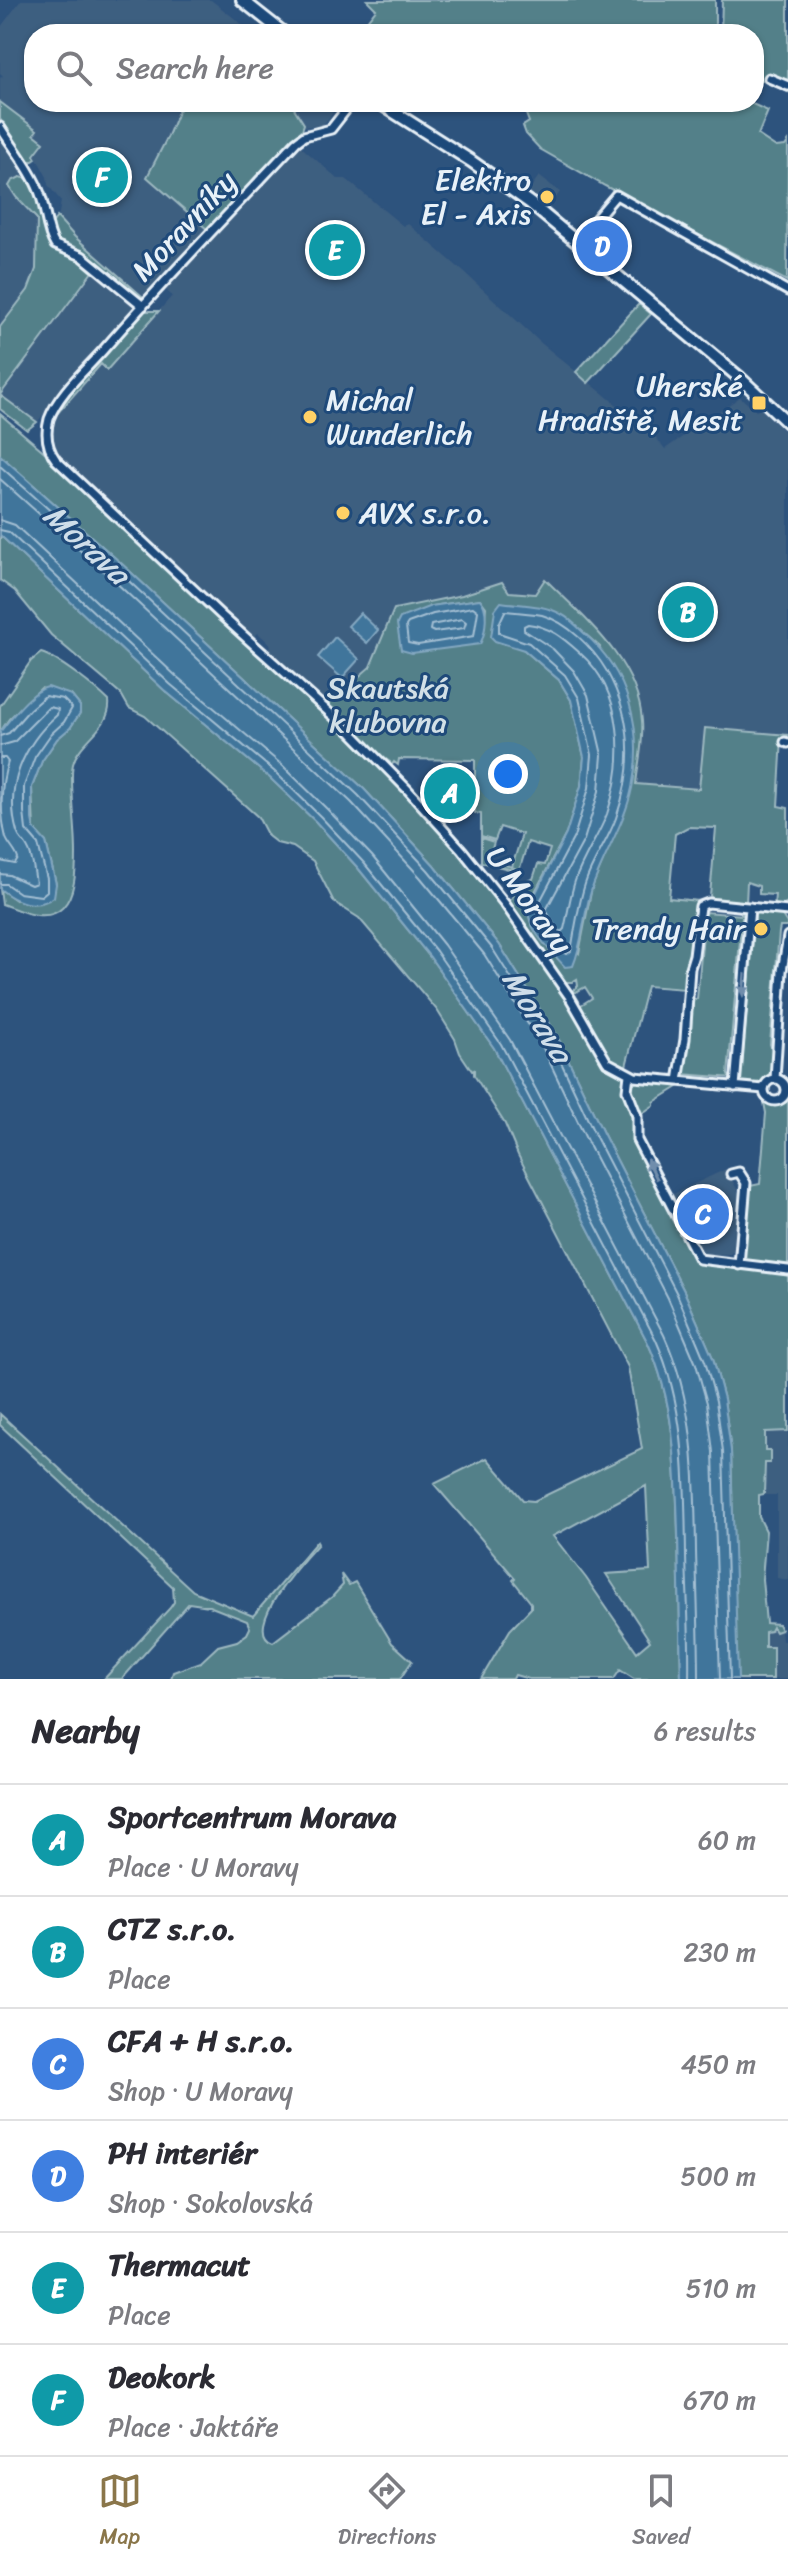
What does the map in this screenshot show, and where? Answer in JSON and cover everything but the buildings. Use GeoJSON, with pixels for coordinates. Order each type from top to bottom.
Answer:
{"type":"FeatureCollection","features":[{"type":"Feature","properties":{"kind":"main road"},"geometry":{"type":"LineString","coordinates":[[242,0],[256,5],[275,24]]}},
{"type":"Feature","properties":{"kind":"main road"},"geometry":{"type":"LineString","coordinates":[[393,112],[500,181],[577,241],[785,416]]}},
{"type":"Feature","properties":{"kind":"street"},"geometry":{"type":"LineString","coordinates":[[769,78],[788,86]]}},
{"type":"Feature","properties":{"kind":"street","name":"Moravníky"},"geometry":{"type":"LineString","coordinates":[[61,399],[296,142],[307,135],[331,129],[344,112]]}},
{"type":"Feature","properties":{"kind":"street"},"geometry":{"type":"LineString","coordinates":[[0,127],[38,187],[47,214],[49,234],[55,245],[82,256],[143,306]]}},
{"type":"Feature","properties":{"kind":"street"},"geometry":{"type":"LineString","coordinates":[[577,241],[616,195],[788,291]]}},
{"type":"Feature","properties":{"kind":"street","name":"U Moravy"},"geometry":{"type":"LineString","coordinates":[[61,399],[50,417],[47,430],[49,446],[56,460],[399,780],[462,850],[505,904],[569,996],[605,1059],[629,1075]]}},
{"type":"Feature","properties":{"kind":"street"},"geometry":{"type":"LineString","coordinates":[[678,1081],[699,909],[708,903],[788,911]]}},
{"type":"Feature","properties":{"kind":"street"},"geometry":{"type":"LineString","coordinates":[[735,1087],[750,907]]}},
{"type":"Feature","properties":{"kind":"street"},"geometry":{"type":"LineString","coordinates":[[775,1079],[781,984],[788,936]]}},
{"type":"Feature","properties":{"kind":"street"},"geometry":{"type":"LineString","coordinates":[[764,1089],[629,1075],[627,1090],[637,1116],[637,1140],[698,1258],[716,1263],[788,1270]]}},
{"type":"Feature","properties":{"kind":"street"},"geometry":{"type":"LineString","coordinates":[[775,1079],[783,1083],[787,1091],[774,1100],[767,1097],[764,1089],[769,1081],[775,1079]]}},
{"type":"Feature","properties":{"kind":"street"},"geometry":{"type":"LineString","coordinates":[[731,1174],[739,1172],[746,1183],[739,1265]]}},
{"type":"Feature","properties":{"kind":"shaded area"},"geometry":{"type":"Polygon","coordinates":[[[21,0],[211,0],[242,24],[24,24],[24,112],[178,112],[147,177],[208,230],[146,296],[143,297],[58,219],[61,201],[48,185],[40,164],[0,103],[0,78],[3,76],[0,73],[0,28],[21,0]]]}},
{"type":"Feature","properties":{"kind":"shaded area"},"geometry":{"type":"Polygon","coordinates":[[[295,112],[333,112],[323,125],[303,127],[295,112]]]}},
{"type":"Feature","properties":{"kind":"shaded area"},"geometry":{"type":"Polygon","coordinates":[[[0,133],[30,182],[49,243],[61,252],[73,255],[136,307],[37,422],[0,397],[0,133]]]}},
{"type":"Feature","properties":{"kind":"shaded area"},"geometry":{"type":"Polygon","coordinates":[[[299,145],[338,179],[346,179],[403,226],[407,223],[541,343],[654,435],[665,449],[740,397],[756,411],[761,409],[788,435],[788,735],[705,728],[699,789],[635,784],[642,743],[630,677],[595,628],[545,579],[535,594],[509,592],[500,583],[462,595],[394,609],[370,667],[326,704],[266,650],[271,645],[258,633],[253,638],[57,456],[50,438],[56,416],[101,364],[108,369],[172,296],[165,289],[299,145]]]}},
{"type":"Feature","properties":{"kind":"shaded area"},"geometry":{"type":"Polygon","coordinates":[[[539,176],[560,192],[549,207],[528,191],[539,176]]]}},
{"type":"Feature","properties":{"kind":"shaded area"},"geometry":{"type":"Polygon","coordinates":[[[726,1169],[739,1193],[734,1251],[730,1254],[699,1255],[669,1196],[726,1169]]]}},
{"type":"Feature","properties":{"kind":"shaded area"},"geometry":{"type":"Polygon","coordinates":[[[765,1431],[788,1431],[788,1580],[777,1578],[777,1495],[764,1495],[765,1431]]]}},
{"type":"Feature","properties":{"kind":"shaded area"},"geometry":{"type":"Polygon","coordinates":[[[773,1627],[774,1633],[781,1631],[782,1641],[788,1641],[788,1679],[766,1679],[764,1632],[773,1627]]]}},
{"type":"Feature","properties":{"kind":"green space"},"geometry":{"type":"Polygon","coordinates":[[[367,0],[715,0],[715,24],[365,24],[376,9],[367,0]]]}},
{"type":"Feature","properties":{"kind":"green space"},"geometry":{"type":"Polygon","coordinates":[[[722,0],[788,0],[788,92],[764,81],[764,24],[721,24],[722,0]]]}},
{"type":"Feature","properties":{"kind":"green space"},"geometry":{"type":"Polygon","coordinates":[[[0,102],[37,130],[34,134],[44,142],[33,161],[28,161],[0,119],[0,102]]]}},
{"type":"Feature","properties":{"kind":"green space"},"geometry":{"type":"Polygon","coordinates":[[[768,111],[758,135],[776,147],[785,146],[788,142],[787,281],[540,149],[526,134],[523,126],[529,122],[525,112],[768,111]]]}},
{"type":"Feature","properties":{"kind":"green space"},"geometry":{"type":"Polygon","coordinates":[[[178,112],[296,112],[304,124],[302,130],[208,230],[147,177],[178,112]]]}},
{"type":"Feature","properties":{"kind":"green space"},"geometry":{"type":"Polygon","coordinates":[[[20,177],[29,179],[42,209],[49,243],[61,252],[73,255],[92,272],[0,395],[0,327],[28,290],[36,269],[37,219],[9,186],[20,177]]]}},
{"type":"Feature","properties":{"kind":"green space"},"geometry":{"type":"Polygon","coordinates":[[[57,217],[143,297],[134,295],[81,251],[59,243],[53,222],[57,217]]]}},
{"type":"Feature","properties":{"kind":"green space"},"geometry":{"type":"Polygon","coordinates":[[[639,304],[651,314],[588,383],[576,372],[639,304]]]}},
{"type":"Feature","properties":{"kind":"green space"},"geometry":{"type":"Polygon","coordinates":[[[142,311],[159,311],[107,370],[101,364],[55,416],[71,391],[142,311]]]}},
{"type":"Feature","properties":{"kind":"green space"},"geometry":{"type":"Polygon","coordinates":[[[0,395],[37,422],[27,430],[0,409],[0,395]]]}},
{"type":"Feature","properties":{"kind":"green space"},"geometry":{"type":"Polygon","coordinates":[[[0,414],[359,742],[436,823],[494,892],[559,986],[601,1059],[623,1077],[624,1090],[634,1117],[634,1136],[699,1263],[788,1273],[788,1431],[765,1432],[765,1450],[770,1450],[770,1463],[765,1463],[764,1494],[759,1495],[759,1517],[766,1531],[762,1579],[766,1623],[778,1624],[781,1630],[775,1632],[772,1627],[765,1632],[765,1647],[773,1647],[773,1679],[737,1679],[731,1451],[724,1399],[713,1358],[684,1291],[559,1040],[499,944],[434,865],[364,789],[0,455],[0,414]]]}},
{"type":"Feature","properties":{"kind":"green space"},"geometry":{"type":"Polygon","coordinates":[[[0,535],[164,690],[270,778],[316,822],[358,868],[430,957],[494,1048],[648,1343],[657,1366],[669,1414],[675,1463],[681,1679],[634,1679],[620,1670],[614,1679],[529,1679],[515,1675],[513,1679],[481,1679],[510,1630],[531,1608],[531,1603],[513,1580],[515,1578],[434,1484],[487,1458],[523,1500],[534,1501],[642,1449],[628,1367],[518,1155],[505,1124],[437,1010],[359,918],[334,902],[313,861],[293,847],[277,843],[268,836],[258,817],[145,716],[129,708],[121,694],[51,635],[15,591],[0,580],[0,535]],[[646,1486],[553,1536],[637,1652],[650,1641],[606,1574],[650,1571],[646,1486]]]}},
{"type":"Feature","properties":{"kind":"green space","name":"Skautská klubovna"},"geometry":{"type":"Polygon","coordinates":[[[545,579],[607,642],[631,679],[642,721],[636,784],[699,789],[705,728],[788,735],[788,738],[782,738],[778,806],[788,808],[788,902],[783,906],[774,906],[775,895],[759,894],[759,886],[747,882],[746,904],[715,901],[710,896],[716,828],[688,827],[675,834],[669,898],[698,901],[685,989],[647,986],[626,1066],[617,1065],[604,1055],[580,1010],[581,1005],[592,998],[585,987],[574,993],[579,1001],[575,1001],[571,992],[578,986],[577,979],[564,982],[509,902],[520,886],[525,888],[533,879],[538,864],[545,865],[550,849],[528,842],[519,871],[481,862],[481,838],[494,842],[489,860],[512,867],[522,834],[500,827],[495,840],[481,836],[481,814],[475,813],[475,760],[399,759],[398,765],[394,762],[390,767],[390,762],[367,746],[325,706],[370,667],[394,609],[462,595],[502,582],[509,592],[535,594],[545,579]],[[480,599],[431,606],[484,631],[486,607],[480,599]],[[568,619],[524,650],[559,680],[571,700],[584,757],[581,786],[566,834],[531,899],[579,953],[592,887],[606,854],[600,647],[568,619]]]}},
{"type":"Feature","properties":{"kind":"green space"},"geometry":{"type":"Polygon","coordinates":[[[41,653],[86,681],[109,701],[109,710],[73,764],[76,855],[68,899],[57,912],[37,915],[2,904],[0,889],[16,900],[56,884],[46,842],[34,829],[32,787],[42,761],[57,739],[70,728],[80,713],[80,706],[71,695],[41,688],[0,732],[0,706],[31,661],[41,653]]]}},
{"type":"Feature","properties":{"kind":"green space"},"geometry":{"type":"Polygon","coordinates":[[[734,910],[745,911],[747,918],[742,918],[728,1075],[734,1078],[680,1074],[684,1070],[688,1048],[693,1003],[689,999],[697,999],[705,912],[742,915],[742,912],[734,910]]]}},
{"type":"Feature","properties":{"kind":"green space"},"geometry":{"type":"Polygon","coordinates":[[[756,911],[781,914],[787,927],[780,927],[779,932],[770,1044],[773,1066],[766,1079],[748,1084],[738,1080],[741,1076],[755,917],[752,915],[756,911]]]}},
{"type":"Feature","properties":{"kind":"green space"},"geometry":{"type":"Polygon","coordinates":[[[631,1083],[681,1085],[641,1114],[630,1093],[631,1083]]]}},
{"type":"Feature","properties":{"kind":"green space"},"geometry":{"type":"Polygon","coordinates":[[[763,1097],[775,1103],[788,1097],[788,1267],[743,1263],[750,1186],[760,1184],[766,1113],[763,1097]]]}},
{"type":"Feature","properties":{"kind":"green space"},"geometry":{"type":"Polygon","coordinates":[[[0,1414],[193,1591],[253,1616],[317,1541],[318,1544],[289,1578],[269,1610],[264,1624],[265,1635],[273,1642],[332,1597],[343,1585],[341,1574],[349,1585],[355,1582],[392,1643],[412,1661],[400,1679],[171,1679],[173,1672],[201,1662],[218,1646],[237,1641],[250,1628],[247,1621],[209,1606],[189,1603],[122,1679],[104,1679],[170,1608],[174,1602],[173,1587],[0,1425],[0,1414]]]}},
{"type":"Feature","properties":{"kind":"water","name":"Morava"},"geometry":{"type":"Polygon","coordinates":[[[0,455],[364,789],[434,865],[499,944],[559,1040],[684,1291],[713,1358],[724,1399],[731,1451],[738,1679],[681,1679],[676,1483],[664,1389],[648,1343],[494,1048],[430,957],[358,868],[316,822],[270,778],[164,690],[0,535],[0,455]]]}},
{"type":"Feature","properties":{"kind":"water"},"geometry":{"type":"Polygon","coordinates":[[[480,599],[486,621],[480,644],[412,653],[401,650],[397,624],[400,618],[431,606],[480,599]]]}},
{"type":"Feature","properties":{"kind":"water"},"geometry":{"type":"Polygon","coordinates":[[[501,602],[547,608],[576,625],[612,666],[622,684],[634,724],[635,766],[629,801],[590,893],[573,966],[565,967],[541,940],[531,924],[528,908],[566,834],[581,786],[584,757],[571,700],[559,680],[524,650],[491,637],[495,610],[501,602]]]}},
{"type":"Feature","properties":{"kind":"water"},"geometry":{"type":"Polygon","coordinates":[[[360,613],[378,630],[367,643],[348,626],[360,613]]]}},
{"type":"Feature","properties":{"kind":"water"},"geometry":{"type":"Polygon","coordinates":[[[335,637],[359,659],[342,678],[318,657],[335,637]]]}},
{"type":"Feature","properties":{"kind":"water"},"geometry":{"type":"Polygon","coordinates":[[[48,687],[71,695],[80,706],[80,713],[42,761],[32,787],[34,829],[46,842],[56,884],[54,897],[33,904],[19,901],[0,889],[0,732],[28,699],[48,687]]]}},
{"type":"Feature","properties":{"kind":"place","name":"Deokork"},"geometry":{"type":"Point","coordinates":[102,177]}},
{"type":"Feature","properties":{"kind":"place","name":"Elektro El - Axis"},"geometry":{"type":"Point","coordinates":[547,197]}},
{"type":"Feature","properties":{"kind":"place","name":"PH interiér"},"geometry":{"type":"Point","coordinates":[602,246]}},
{"type":"Feature","properties":{"kind":"place","name":"Thermacut"},"geometry":{"type":"Point","coordinates":[335,250]}},
{"type":"Feature","properties":{"kind":"place","name":"Uherské Hradiště, Mesit"},"geometry":{"type":"Point","coordinates":[759,403]}},
{"type":"Feature","properties":{"kind":"place","name":"Michal Wunderlich"},"geometry":{"type":"Point","coordinates":[310,417]}},
{"type":"Feature","properties":{"kind":"place","name":"AVX s.r.o."},"geometry":{"type":"Point","coordinates":[343,513]}},
{"type":"Feature","properties":{"kind":"place","name":"CTZ s.r.o."},"geometry":{"type":"Point","coordinates":[688,612]}},
{"type":"Feature","properties":{"kind":"place","name":"Sportcentrum Morava"},"geometry":{"type":"Point","coordinates":[450,793]}},
{"type":"Feature","properties":{"kind":"place","name":"Trendy Hair"},"geometry":{"type":"Point","coordinates":[761,929]}},
{"type":"Feature","properties":{"kind":"place","name":"CFA + H s.r.o."},"geometry":{"type":"Point","coordinates":[703,1214]}}]}
